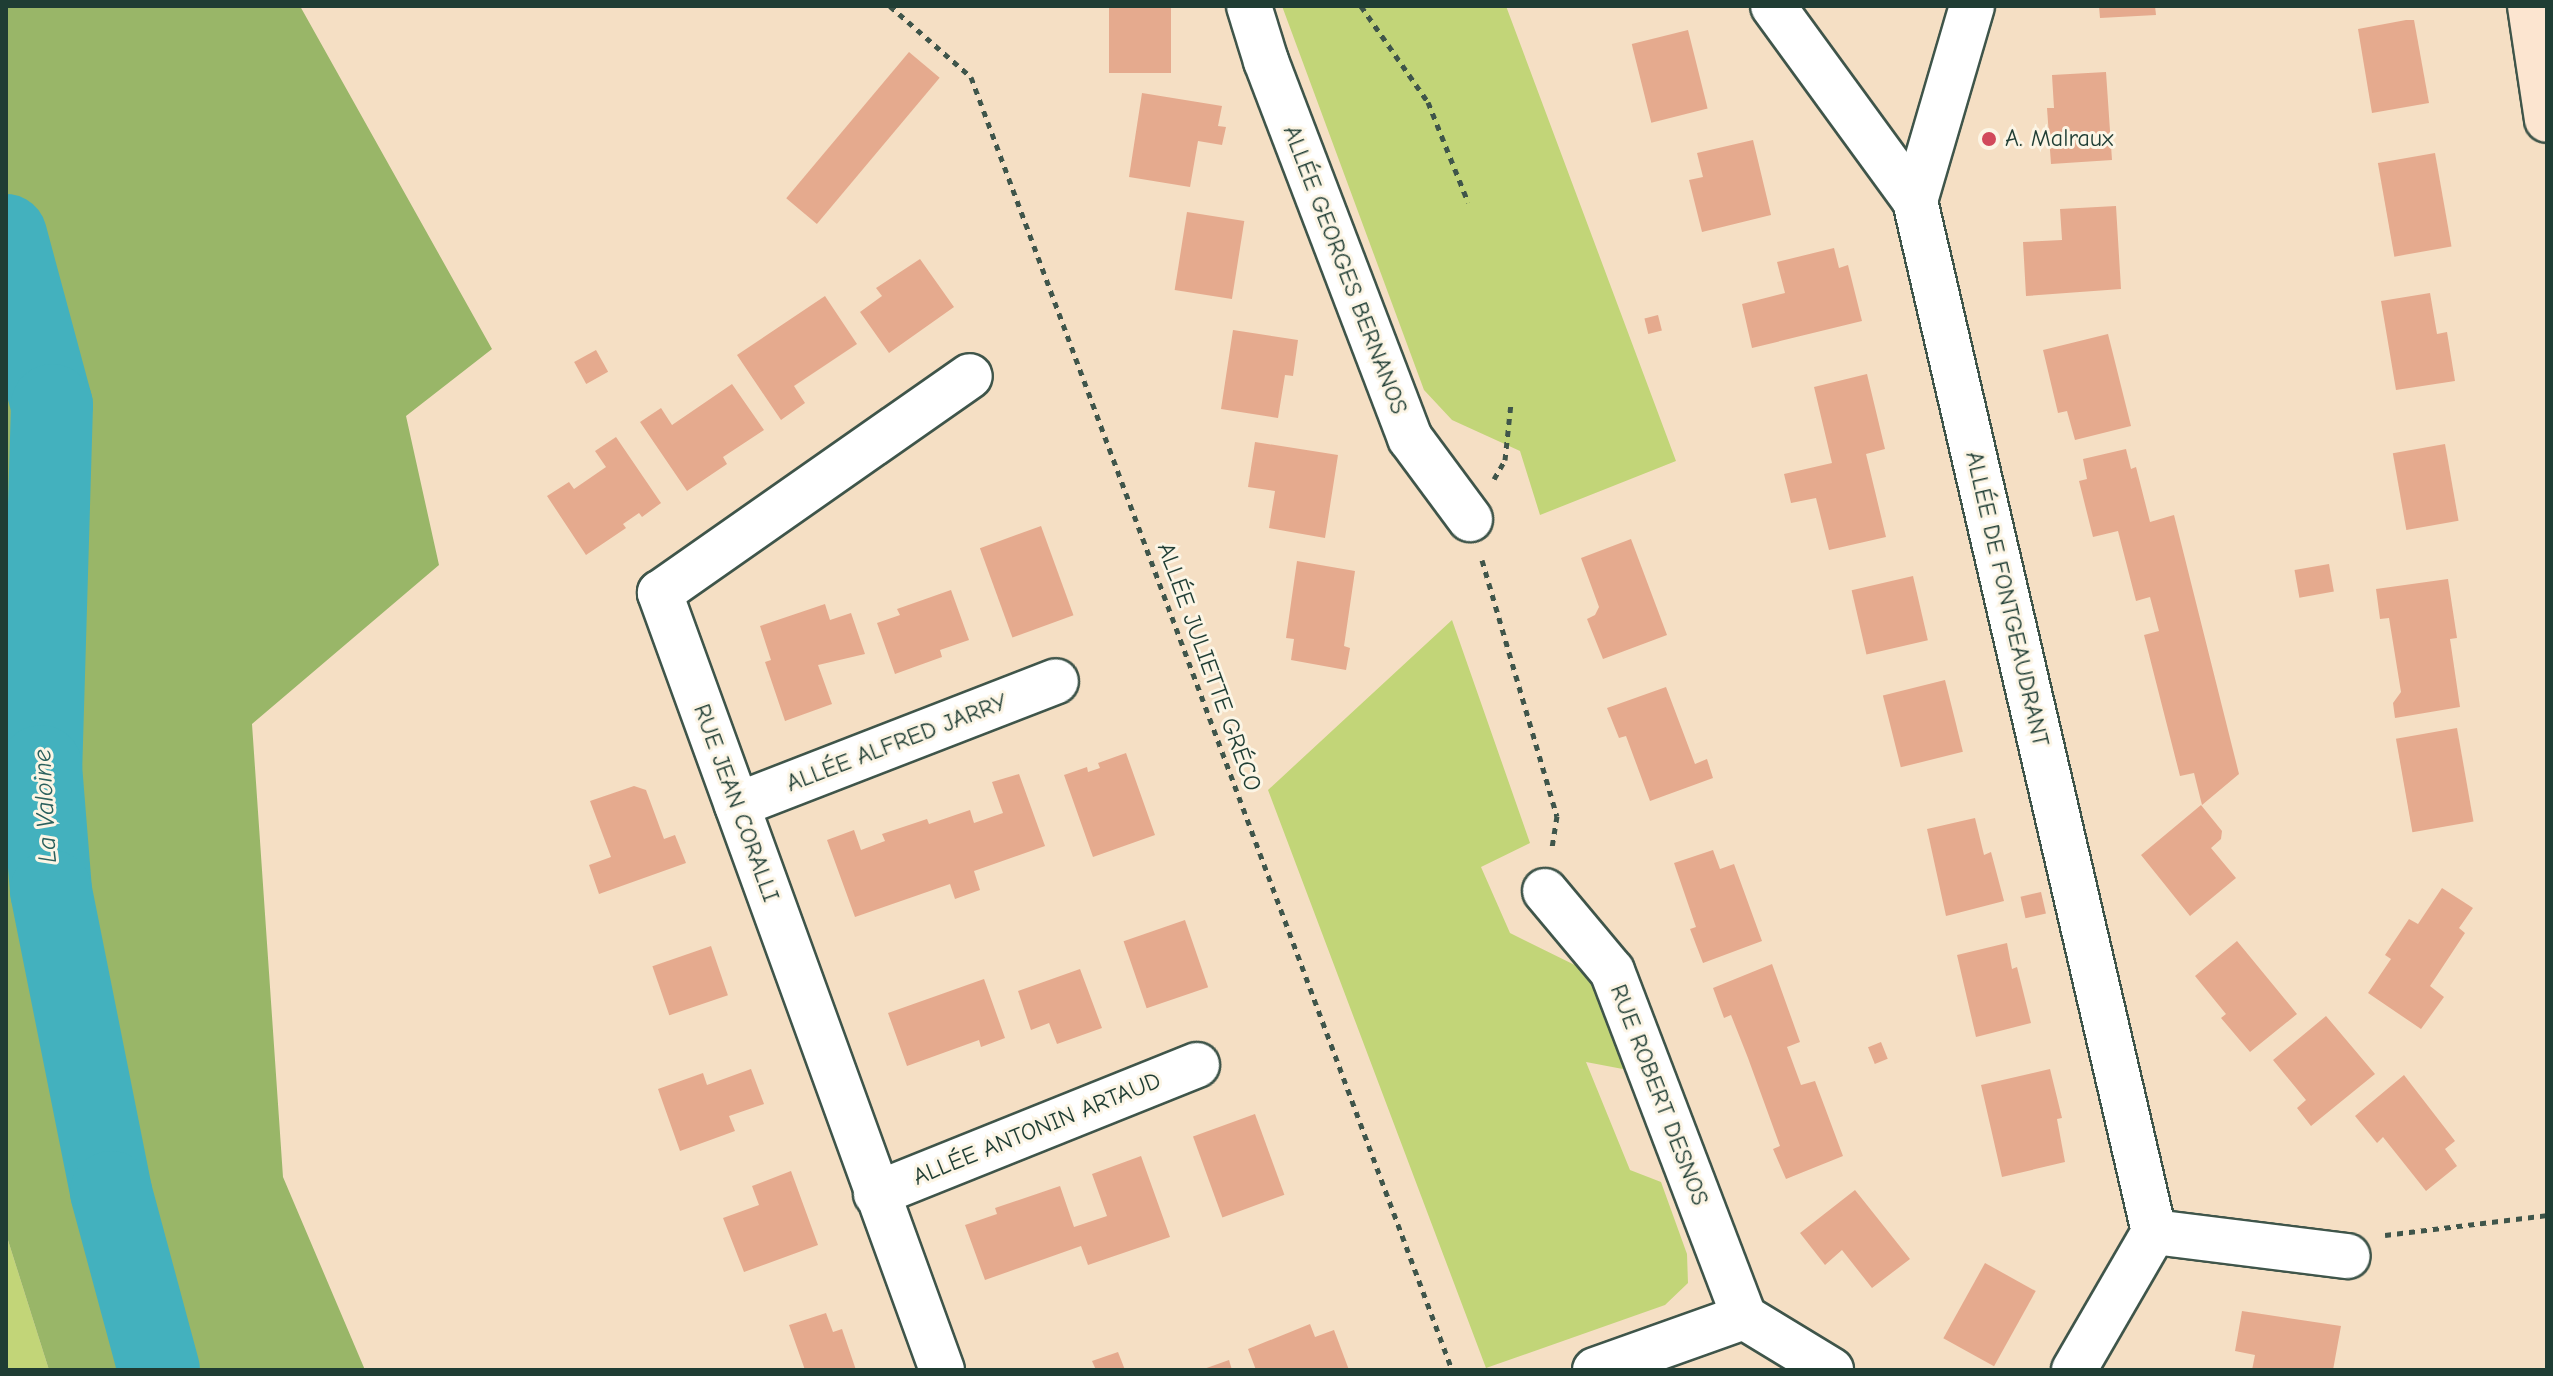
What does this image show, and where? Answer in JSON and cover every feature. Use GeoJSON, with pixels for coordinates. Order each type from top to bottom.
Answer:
{"type":"FeatureCollection","features":[{"type":"Feature","properties":{"kind":"street","name":"ALLÉE GEORGES BERNANOS"},"geometry":{"type":"LineString","coordinates":[[1249,6],[1266,61],[1410,438],[1470,519]]}},
{"type":"Feature","properties":{"kind":"street","name":"ALLÉE DE FONTGEAUDRANT"},"geometry":{"type":"LineString","coordinates":[[1773,6],[1915,201],[2154,1232]]}},
{"type":"Feature","properties":{"kind":"street"},"geometry":{"type":"LineString","coordinates":[[1915,201],[1972,6]]}},
{"type":"Feature","properties":{"kind":"street"},"geometry":{"type":"LineString","coordinates":[[2530,6],[2547,120]]}},
{"type":"Feature","properties":{"kind":"street","name":"RUE JEAN CORALLI"},"geometry":{"type":"LineString","coordinates":[[942,1370],[660,593],[970,376]]}},
{"type":"Feature","properties":{"kind":"street","name":"ALLÉE ALFRED JARRY"},"geometry":{"type":"LineString","coordinates":[[737,805],[1056,681]]}},
{"type":"Feature","properties":{"kind":"street","name":"RUE ROBERT DESNOS"},"geometry":{"type":"LineString","coordinates":[[1545,891],[1612,971],[1744,1317]]}},
{"type":"Feature","properties":{"kind":"street","name":"ALLÉE ANTONIN ARTAUD"},"geometry":{"type":"LineString","coordinates":[[876,1194],[1197,1065]]}},
{"type":"Feature","properties":{"kind":"street"},"geometry":{"type":"LineString","coordinates":[[2074,1370],[2154,1232],[2348,1256]]}},
{"type":"Feature","properties":{"kind":"street"},"geometry":{"type":"LineString","coordinates":[[1595,1370],[1744,1317],[1831,1370]]}},
{"type":"Feature","properties":{"kind":"path","name":"ALLÉE JULIETTE GRÉCO"},"geometry":{"type":"LineString","coordinates":[[890,6],[971,77],[1452,1370]]}},
{"type":"Feature","properties":{"kind":"path"},"geometry":{"type":"LineString","coordinates":[[1361,6],[1428,102],[1468,202]]}},
{"type":"Feature","properties":{"kind":"path"},"geometry":{"type":"LineString","coordinates":[[1511,403],[1505,460],[1470,519],[1557,816],[1545,891]]}},
{"type":"Feature","properties":{"kind":"path"},"geometry":{"type":"LineString","coordinates":[[2348,1256],[2379,1236],[2547,1215]]}},
{"type":"Feature","properties":{"kind":"green space"},"geometry":{"type":"Polygon","coordinates":[[[6,6],[300,6],[492,349],[406,416],[439,565],[252,724],[283,1177],[365,1370],[49,1370],[6,1234],[6,6]]]}},
{"type":"Feature","properties":{"kind":"green space"},"geometry":{"type":"Polygon","coordinates":[[[1282,6],[1506,6],[1676,461],[1540,515],[1520,451],[1452,420],[1424,390],[1282,6]]]}},
{"type":"Feature","properties":{"kind":"green space"},"geometry":{"type":"Polygon","coordinates":[[[1452,620],[1530,843],[1481,867],[1510,933],[1591,973],[1628,1070],[1586,1062],[1630,1170],[1661,1182],[1687,1254],[1688,1283],[1665,1305],[1486,1368],[1268,790],[1452,620]]]}},
{"type":"Feature","properties":{"kind":"green space"},"geometry":{"type":"Polygon","coordinates":[[[6,1234],[49,1370],[6,1370],[6,1234]]]}},
{"type":"Feature","properties":{"kind":"building"},"geometry":{"type":"Polygon","coordinates":[[[1109,6],[1171,6],[1171,73],[1109,73],[1109,6]]]}},
{"type":"Feature","properties":{"kind":"building"},"geometry":{"type":"Polygon","coordinates":[[[2099,6],[2155,6],[2156,15],[2100,18],[2099,6]]]}},
{"type":"Feature","properties":{"kind":"building"},"geometry":{"type":"Polygon","coordinates":[[[2414,20],[2429,103],[2372,113],[2358,29],[2414,20]]]}},
{"type":"Feature","properties":{"kind":"building"},"geometry":{"type":"Polygon","coordinates":[[[1688,30],[1708,109],[1651,123],[1632,44],[1688,30]]]}},
{"type":"Feature","properties":{"kind":"building"},"geometry":{"type":"Polygon","coordinates":[[[909,52],[940,78],[817,224],[786,198],[909,52]]]}},
{"type":"Feature","properties":{"kind":"building"},"geometry":{"type":"Polygon","coordinates":[[[2106,72],[2112,160],[2051,164],[2047,108],[2054,108],[2052,75],[2106,72]]]}},
{"type":"Feature","properties":{"kind":"building"},"geometry":{"type":"Polygon","coordinates":[[[1142,93],[1222,106],[1218,126],[1226,127],[1222,145],[1198,141],[1190,187],[1129,177],[1142,93]]]}},
{"type":"Feature","properties":{"kind":"building"},"geometry":{"type":"Polygon","coordinates":[[[1753,140],[1771,215],[1702,232],[1689,180],[1703,177],[1697,153],[1753,140]]]}},
{"type":"Feature","properties":{"kind":"building"},"geometry":{"type":"Polygon","coordinates":[[[2435,153],[2451,247],[2394,257],[2378,163],[2435,153]]]}},
{"type":"Feature","properties":{"kind":"building"},"geometry":{"type":"Polygon","coordinates":[[[2116,206],[2121,289],[2026,296],[2023,242],[2062,240],[2060,209],[2116,206]]]}},
{"type":"Feature","properties":{"kind":"building"},"geometry":{"type":"Polygon","coordinates":[[[1187,212],[1244,221],[1232,299],[1175,290],[1187,212]]]}},
{"type":"Feature","properties":{"kind":"building"},"geometry":{"type":"Polygon","coordinates":[[[1834,248],[1839,268],[1848,265],[1862,321],[1752,348],[1742,304],[1785,293],[1777,262],[1834,248]]]}},
{"type":"Feature","properties":{"kind":"building"},"geometry":{"type":"Polygon","coordinates":[[[920,259],[954,307],[889,353],[860,312],[882,296],[876,288],[920,259]]]}},
{"type":"Feature","properties":{"kind":"building"},"geometry":{"type":"Polygon","coordinates":[[[2430,293],[2437,334],[2447,332],[2455,381],[2396,390],[2381,301],[2430,293]]]}},
{"type":"Feature","properties":{"kind":"building"},"geometry":{"type":"Polygon","coordinates":[[[825,296],[857,344],[794,386],[805,403],[781,420],[737,355],[825,296]]]}},
{"type":"Feature","properties":{"kind":"building"},"geometry":{"type":"Polygon","coordinates":[[[1658,315],[1662,331],[1648,334],[1644,318],[1658,315]]]}},
{"type":"Feature","properties":{"kind":"building"},"geometry":{"type":"Polygon","coordinates":[[[1233,330],[1298,340],[1293,376],[1285,375],[1278,418],[1221,409],[1233,330]]]}},
{"type":"Feature","properties":{"kind":"building"},"geometry":{"type":"Polygon","coordinates":[[[2108,334],[2131,426],[2075,440],[2067,411],[2058,413],[2043,350],[2108,334]]]}},
{"type":"Feature","properties":{"kind":"building"},"geometry":{"type":"Polygon","coordinates":[[[596,350],[608,372],[586,384],[574,362],[596,350]]]}},
{"type":"Feature","properties":{"kind":"building"},"geometry":{"type":"Polygon","coordinates":[[[1867,374],[1885,449],[1866,454],[1886,537],[1829,550],[1816,498],[1791,503],[1784,474],[1832,463],[1814,387],[1867,374]]]}},
{"type":"Feature","properties":{"kind":"building"},"geometry":{"type":"Polygon","coordinates":[[[732,384],[764,430],[723,457],[727,464],[687,491],[640,422],[661,408],[672,425],[732,384]]]}},
{"type":"Feature","properties":{"kind":"building"},"geometry":{"type":"Polygon","coordinates":[[[616,437],[661,503],[642,517],[639,513],[623,524],[626,528],[586,555],[547,496],[569,482],[574,489],[606,467],[595,451],[616,437]]]}},
{"type":"Feature","properties":{"kind":"building"},"geometry":{"type":"Polygon","coordinates":[[[1255,442],[1338,455],[1325,538],[1269,528],[1275,491],[1248,487],[1255,442]]]}},
{"type":"Feature","properties":{"kind":"building"},"geometry":{"type":"Polygon","coordinates":[[[2445,444],[2459,521],[2406,530],[2393,453],[2445,444]]]}},
{"type":"Feature","properties":{"kind":"building"},"geometry":{"type":"Polygon","coordinates":[[[2126,449],[2131,469],[2136,467],[2150,522],[2174,515],[2239,774],[2202,805],[2194,773],[2180,776],[2144,635],[2159,631],[2150,597],[2136,601],[2118,531],[2093,537],[2079,481],[2087,479],[2083,459],[2126,449]]]}},
{"type":"Feature","properties":{"kind":"building"},"geometry":{"type":"Polygon","coordinates":[[[1041,526],[1073,615],[1012,638],[980,548],[1041,526]]]}},
{"type":"Feature","properties":{"kind":"building"},"geometry":{"type":"Polygon","coordinates":[[[1631,539],[1667,635],[1603,659],[1587,619],[1595,615],[1599,607],[1581,558],[1631,539]]]}},
{"type":"Feature","properties":{"kind":"building"},"geometry":{"type":"Polygon","coordinates":[[[1297,561],[1355,571],[1344,646],[1350,648],[1346,670],[1291,660],[1294,639],[1286,638],[1297,561]]]}},
{"type":"Feature","properties":{"kind":"building"},"geometry":{"type":"Polygon","coordinates":[[[2329,564],[2334,592],[2299,598],[2295,570],[2329,564]]]}},
{"type":"Feature","properties":{"kind":"building"},"geometry":{"type":"Polygon","coordinates":[[[1913,576],[1928,640],[1866,654],[1852,590],[1913,576]]]}},
{"type":"Feature","properties":{"kind":"building"},"geometry":{"type":"Polygon","coordinates":[[[2448,579],[2457,638],[2450,639],[2460,707],[2395,718],[2393,703],[2401,692],[2389,618],[2380,619],[2376,589],[2448,579]]]}},
{"type":"Feature","properties":{"kind":"building"},"geometry":{"type":"Polygon","coordinates":[[[951,590],[969,640],[940,650],[942,657],[895,674],[877,623],[900,615],[897,609],[951,590]]]}},
{"type":"Feature","properties":{"kind":"building"},"geometry":{"type":"Polygon","coordinates":[[[825,604],[830,620],[851,613],[865,654],[818,665],[832,704],[785,721],[765,662],[771,660],[760,626],[825,604]]]}},
{"type":"Feature","properties":{"kind":"building"},"geometry":{"type":"Polygon","coordinates":[[[1945,680],[1963,752],[1901,767],[1883,695],[1945,680]]]}},
{"type":"Feature","properties":{"kind":"building"},"geometry":{"type":"Polygon","coordinates":[[[1666,687],[1695,764],[1707,759],[1713,778],[1650,801],[1626,736],[1619,738],[1607,708],[1666,687]]]}},
{"type":"Feature","properties":{"kind":"building"},"geometry":{"type":"Polygon","coordinates":[[[2457,728],[2473,822],[2412,832],[2396,739],[2457,728]]]}},
{"type":"Feature","properties":{"kind":"building"},"geometry":{"type":"Polygon","coordinates":[[[1126,753],[1155,835],[1093,857],[1064,775],[1087,767],[1088,772],[1100,768],[1098,763],[1126,753]]]}},
{"type":"Feature","properties":{"kind":"building"},"geometry":{"type":"Polygon","coordinates":[[[1019,774],[1045,846],[974,871],[980,890],[955,899],[950,884],[855,917],[827,840],[854,830],[861,850],[885,841],[882,834],[927,819],[929,824],[970,810],[974,823],[1003,813],[992,782],[1019,774]]]}},
{"type":"Feature","properties":{"kind":"building"},"geometry":{"type":"Polygon","coordinates":[[[634,786],[646,790],[664,839],[675,835],[686,863],[599,894],[589,865],[611,857],[590,801],[634,786]]]}},
{"type":"Feature","properties":{"kind":"building"},"geometry":{"type":"Polygon","coordinates":[[[2201,805],[2222,831],[2221,839],[2211,848],[2236,878],[2190,916],[2141,855],[2201,805]]]}},
{"type":"Feature","properties":{"kind":"building"},"geometry":{"type":"Polygon","coordinates":[[[1975,818],[1984,855],[1991,852],[2004,901],[1946,916],[1927,829],[1975,818]]]}},
{"type":"Feature","properties":{"kind":"building"},"geometry":{"type":"Polygon","coordinates":[[[1713,850],[1720,869],[1734,864],[1762,941],[1703,963],[1690,929],[1696,927],[1674,863],[1713,850]]]}},
{"type":"Feature","properties":{"kind":"building"},"geometry":{"type":"Polygon","coordinates":[[[2442,888],[2473,908],[2459,928],[2465,933],[2430,986],[2444,997],[2421,1029],[2368,993],[2391,959],[2385,955],[2409,919],[2418,924],[2442,888]]]}},
{"type":"Feature","properties":{"kind":"building"},"geometry":{"type":"Polygon","coordinates":[[[2041,892],[2046,913],[2025,918],[2021,897],[2041,892]]]}},
{"type":"Feature","properties":{"kind":"building"},"geometry":{"type":"Polygon","coordinates":[[[1185,920],[1208,987],[1147,1008],[1124,941],[1185,920]]]}},
{"type":"Feature","properties":{"kind":"building"},"geometry":{"type":"Polygon","coordinates":[[[2237,941],[2297,1014],[2250,1052],[2221,1018],[2226,1014],[2195,976],[2237,941]]]}},
{"type":"Feature","properties":{"kind":"building"},"geometry":{"type":"Polygon","coordinates":[[[2007,943],[2012,969],[2017,967],[2031,1023],[1976,1037],[1957,955],[2007,943]]]}},
{"type":"Feature","properties":{"kind":"building"},"geometry":{"type":"Polygon","coordinates":[[[711,946],[728,995],[669,1015],[652,966],[711,946]]]}},
{"type":"Feature","properties":{"kind":"building"},"geometry":{"type":"Polygon","coordinates":[[[1772,964],[1800,1042],[1787,1047],[1801,1085],[1815,1081],[1843,1156],[1786,1179],[1773,1149],[1780,1146],[1748,1058],[1731,1015],[1724,1018],[1713,988],[1772,964]]]}},
{"type":"Feature","properties":{"kind":"building"},"geometry":{"type":"Polygon","coordinates":[[[1080,969],[1102,1028],[1057,1044],[1049,1023],[1031,1030],[1018,991],[1080,969]]]}},
{"type":"Feature","properties":{"kind":"building"},"geometry":{"type":"Polygon","coordinates":[[[984,979],[1005,1038],[981,1047],[979,1040],[907,1066],[888,1013],[984,979]]]}},
{"type":"Feature","properties":{"kind":"building"},"geometry":{"type":"Polygon","coordinates":[[[2326,1016],[2375,1074],[2311,1126],[2297,1108],[2306,1100],[2273,1060],[2326,1016]]]}},
{"type":"Feature","properties":{"kind":"building"},"geometry":{"type":"Polygon","coordinates":[[[1881,1042],[1888,1059],[1875,1064],[1868,1047],[1881,1042]]]}},
{"type":"Feature","properties":{"kind":"building"},"geometry":{"type":"Polygon","coordinates":[[[751,1069],[764,1104],[729,1116],[735,1131],[680,1151],[658,1089],[703,1073],[707,1085],[751,1069]]]}},
{"type":"Feature","properties":{"kind":"building"},"geometry":{"type":"Polygon","coordinates":[[[2050,1069],[2062,1118],[2057,1119],[2065,1162],[2002,1177],[1981,1085],[2050,1069]]]}},
{"type":"Feature","properties":{"kind":"building"},"geometry":{"type":"Polygon","coordinates":[[[2404,1075],[2455,1141],[2445,1149],[2457,1166],[2426,1191],[2383,1137],[2377,1143],[2355,1116],[2404,1075]]]}},
{"type":"Feature","properties":{"kind":"building"},"geometry":{"type":"Polygon","coordinates":[[[1255,1114],[1284,1195],[1222,1217],[1193,1137],[1255,1114]]]}},
{"type":"Feature","properties":{"kind":"building"},"geometry":{"type":"Polygon","coordinates":[[[1141,1156],[1170,1237],[1088,1265],[1081,1246],[985,1280],[965,1225],[997,1214],[995,1208],[1060,1186],[1074,1227],[1107,1216],[1092,1174],[1141,1156]]]}},
{"type":"Feature","properties":{"kind":"building"},"geometry":{"type":"Polygon","coordinates":[[[791,1171],[818,1245],[744,1272],[723,1218],[759,1205],[752,1186],[791,1171]]]}},
{"type":"Feature","properties":{"kind":"building"},"geometry":{"type":"Polygon","coordinates":[[[1855,1190],[1910,1259],[1872,1288],[1842,1250],[1825,1265],[1800,1233],[1855,1190]]]}},
{"type":"Feature","properties":{"kind":"building"},"geometry":{"type":"Polygon","coordinates":[[[1985,1263],[2036,1291],[1994,1366],[1943,1338],[1985,1263]]]}},
{"type":"Feature","properties":{"kind":"building"},"geometry":{"type":"Polygon","coordinates":[[[2242,1311],[2341,1326],[2333,1370],[2252,1370],[2255,1355],[2235,1351],[2242,1311]]]}},
{"type":"Feature","properties":{"kind":"building"},"geometry":{"type":"Polygon","coordinates":[[[826,1313],[833,1332],[842,1329],[856,1370],[805,1370],[789,1325],[826,1313]]]}},
{"type":"Feature","properties":{"kind":"building"},"geometry":{"type":"Polygon","coordinates":[[[1310,1324],[1315,1337],[1334,1330],[1349,1370],[1256,1370],[1248,1349],[1310,1324]]]}},
{"type":"Feature","properties":{"kind":"building"},"geometry":{"type":"Polygon","coordinates":[[[1118,1352],[1125,1370],[1096,1370],[1092,1361],[1118,1352]]]}},
{"type":"Feature","properties":{"kind":"building"},"geometry":{"type":"Polygon","coordinates":[[[1229,1360],[1232,1370],[1201,1370],[1229,1360]]]}},
{"type":"Feature","properties":{"kind":"waterway","name":"La Valoine"},"geometry":{"type":"LineString","coordinates":[[6,235],[52,405],[41,766],[51,891],[111,1192],[159,1370]]}},
{"type":"Feature","properties":{"kind":"place","name":"A. Malraux"},"geometry":{"type":"Point","coordinates":[1989,139]}}]}
